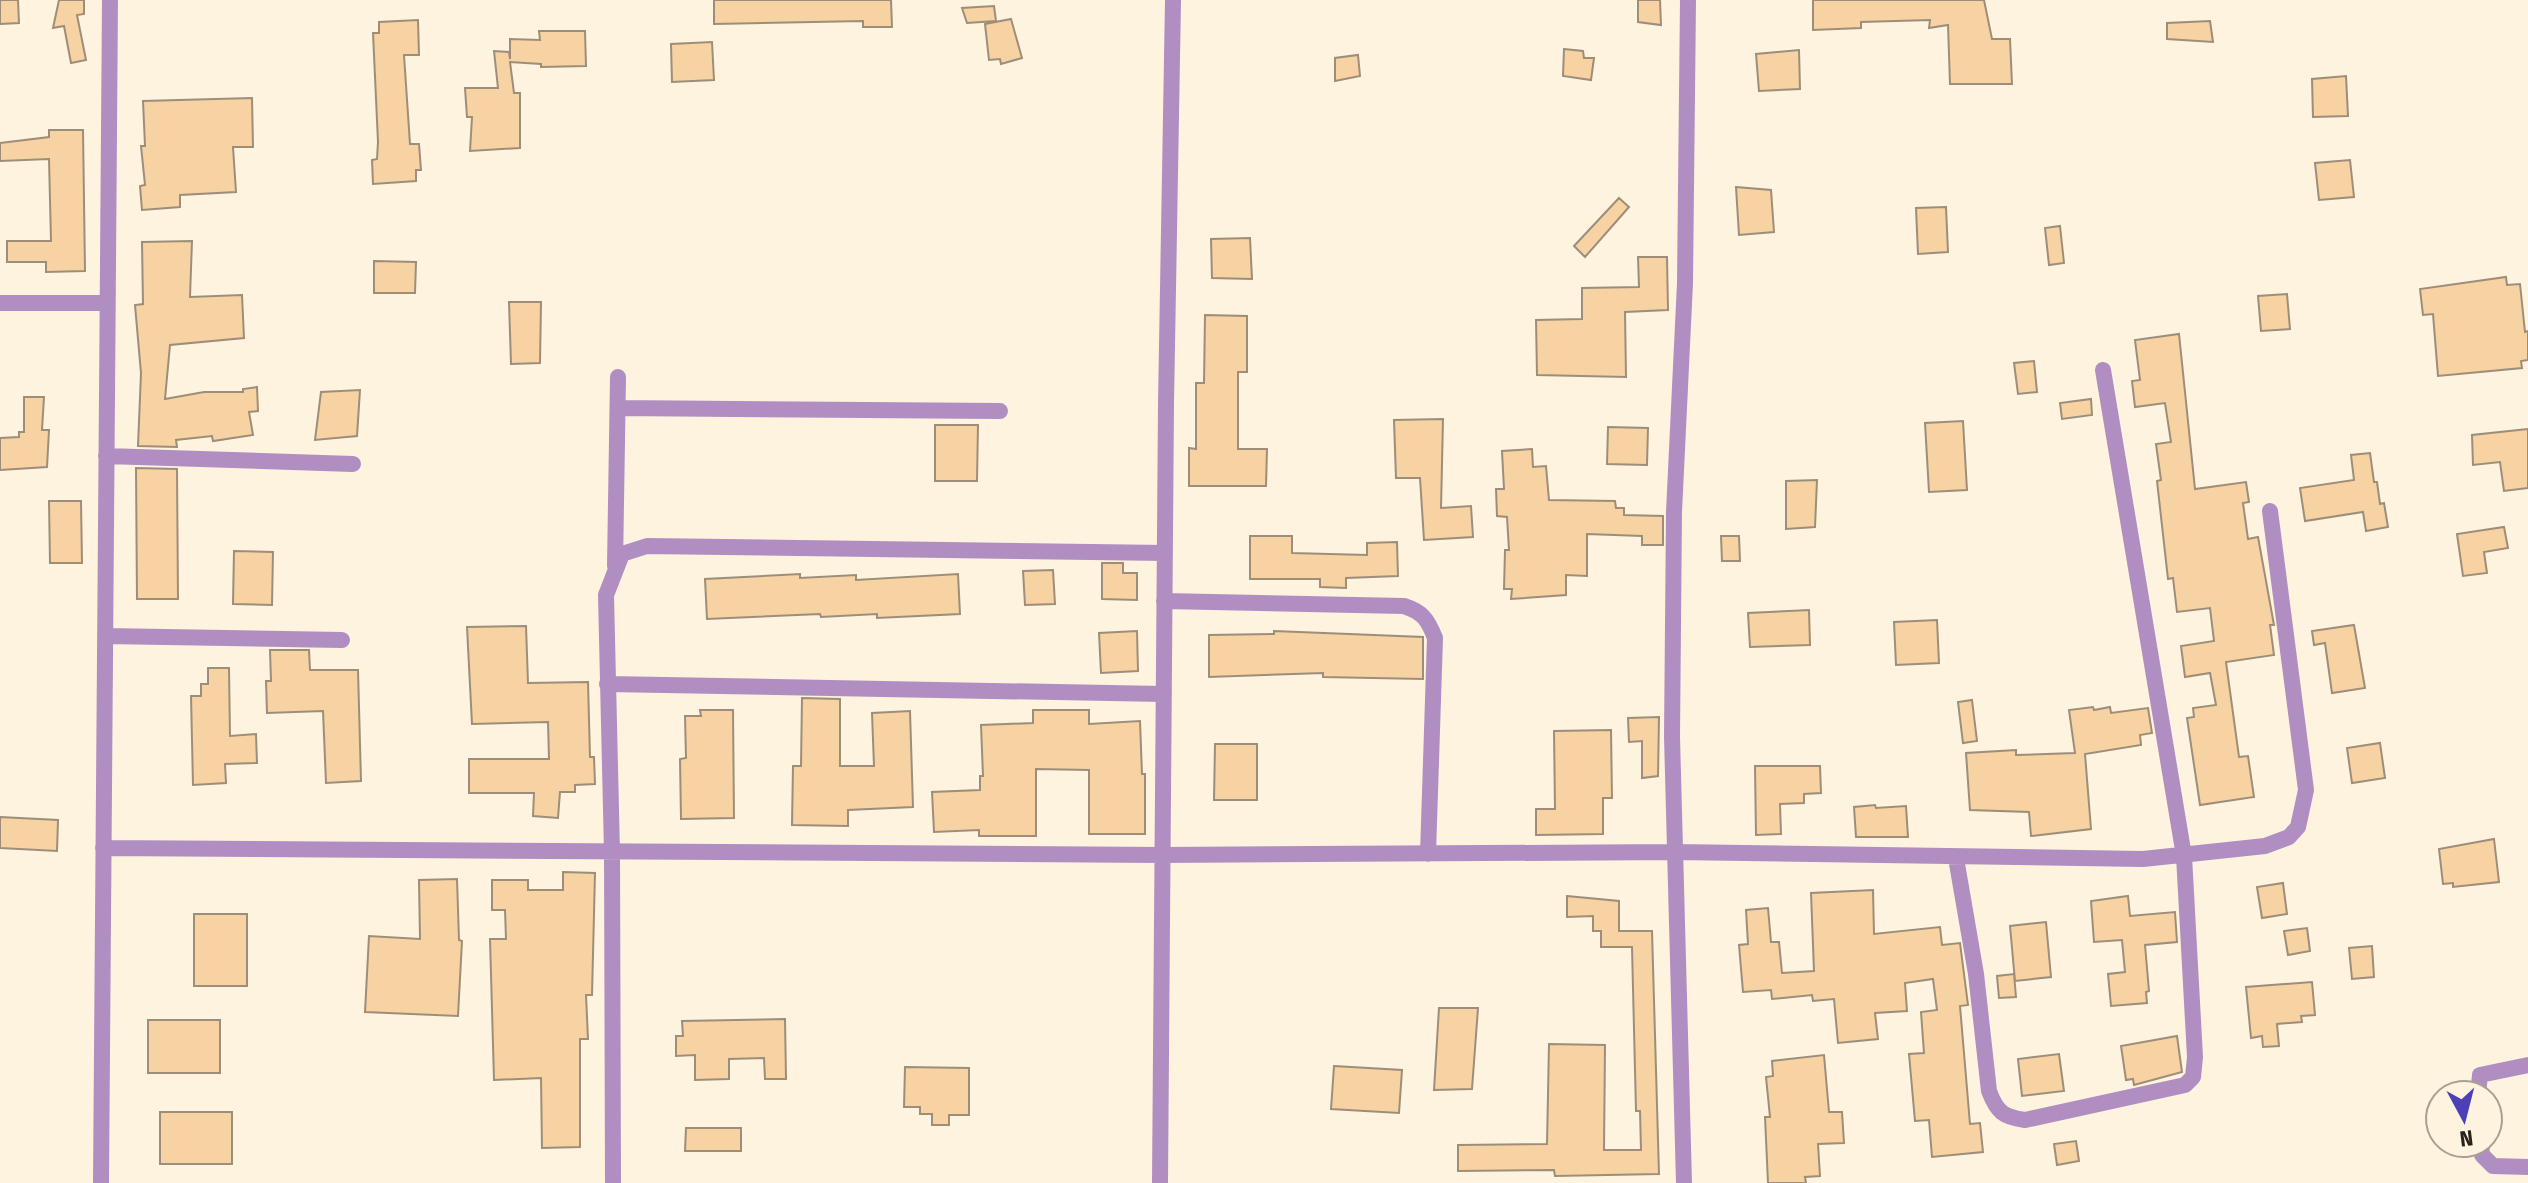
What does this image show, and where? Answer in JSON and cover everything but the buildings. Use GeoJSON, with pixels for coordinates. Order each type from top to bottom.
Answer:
{"type":"FeatureCollection","features":[{"type":"Feature","properties":{"kind":"street"},"geometry":{"type":"LineString","coordinates":[[101,1183],[110,0]]}},
{"type":"Feature","properties":{"kind":"street"},"geometry":{"type":"LineString","coordinates":[[1160,1183],[1173,0]]}},
{"type":"Feature","properties":{"kind":"street"},"geometry":{"type":"LineString","coordinates":[[1684,1183],[1675,852],[1674,512],[1685,283],[1688,0]]}},
{"type":"Feature","properties":{"kind":"street"},"geometry":{"type":"LineString","coordinates":[[0,303],[107,303]]}},
{"type":"Feature","properties":{"kind":"street"},"geometry":{"type":"LineString","coordinates":[[1956,858],[1976,974],[1989,1091],[1995,1109],[2007,1118],[2025,1120],[2185,1085],[2193,1077],[2195,1057],[2184,856],[2103,370]]}},
{"type":"Feature","properties":{"kind":"street"},"geometry":{"type":"LineString","coordinates":[[615,571],[618,377]]}},
{"type":"Feature","properties":{"kind":"street"},"geometry":{"type":"LineString","coordinates":[[618,408],[1000,411]]}},
{"type":"Feature","properties":{"kind":"street"},"geometry":{"type":"LineString","coordinates":[[106,456],[353,464]]}},
{"type":"Feature","properties":{"kind":"street"},"geometry":{"type":"LineString","coordinates":[[103,848],[1162,855],[1675,852],[1956,858],[2184,856],[2265,846],[2289,837],[2298,827],[2306,790],[2270,511]]}},
{"type":"Feature","properties":{"kind":"street"},"geometry":{"type":"LineString","coordinates":[[613,1183],[612,852],[606,595],[622,554],[647,546],[1165,553]]}},
{"type":"Feature","properties":{"kind":"street"},"geometry":{"type":"LineString","coordinates":[[1164,601],[1404,606],[1418,611],[1428,620],[1435,638],[1428,854]]}},
{"type":"Feature","properties":{"kind":"street"},"geometry":{"type":"LineString","coordinates":[[105,636],[342,640]]}},
{"type":"Feature","properties":{"kind":"street"},"geometry":{"type":"LineString","coordinates":[[607,684],[1163,694]]}},
{"type":"Feature","properties":{"kind":"street"},"geometry":{"type":"LineString","coordinates":[[2480,1079],[2480,1075],[2528,1065]]}},
{"type":"Feature","properties":{"kind":"street"},"geometry":{"type":"LineString","coordinates":[[2486,1159],[2493,1166],[2528,1167]]}}]}
